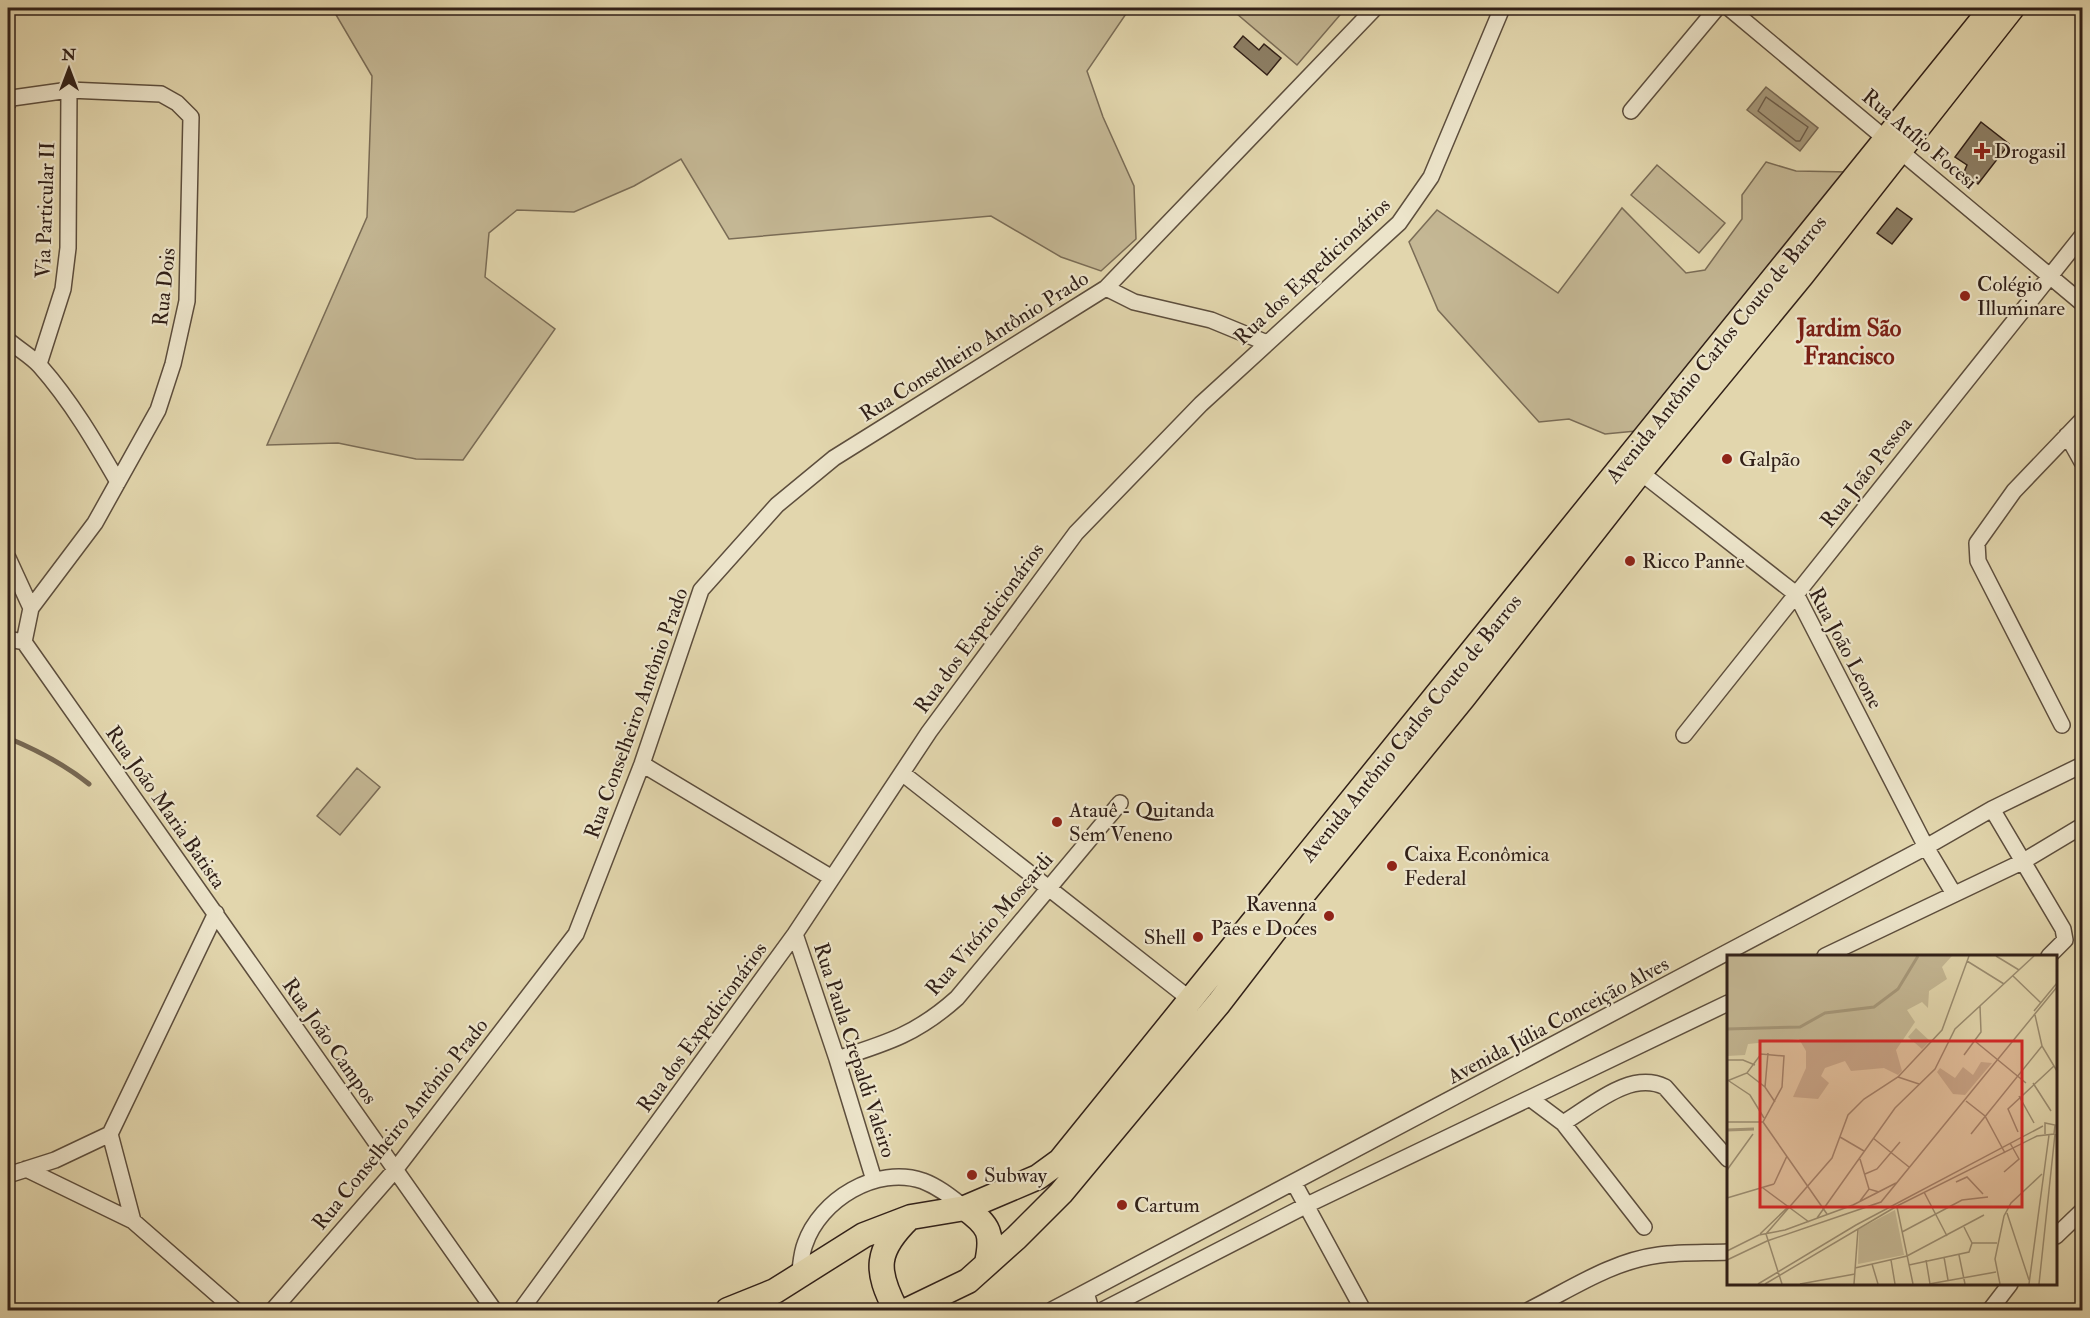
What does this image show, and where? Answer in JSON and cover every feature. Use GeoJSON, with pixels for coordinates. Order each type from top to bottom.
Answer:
{"type":"FeatureCollection","features":[{"type":"Feature","properties":{"kind":"main road","name":"Avenida Antônio Carlos Couto de Barros"},"geometry":{"type":"LineString","coordinates":[[910,1310],[968,1281],[1061,1193],[1124,1119],[1463,698],[1641,472],[1802,275],[1893,143],[1992,8]]}},
{"type":"Feature","properties":{"kind":"main road","name":"Avenida Antônio Carlos Couto de Barros"},"geometry":{"type":"LineString","coordinates":[[728,1311],[775,1290],[864,1235],[911,1216],[965,1208],[1038,1177],[1060,1161],[1893,143],[2012,8]]}},
{"type":"Feature","properties":{"kind":"main road"},"geometry":{"type":"LineString","coordinates":[[965,1208],[988,1228],[991,1244],[987,1263]]}},
{"type":"Feature","properties":{"kind":"main road"},"geometry":{"type":"LineString","coordinates":[[910,1310],[884,1288],[880,1271],[883,1252],[892,1234],[911,1216]]}},
{"type":"Feature","properties":{"kind":"street","name":"Rua Conselheiro Antônio Prado"},"geometry":{"type":"LineString","coordinates":[[273,1311],[395,1170],[576,934],[642,764],[701,590],[777,505],[834,458],[1106,288],[1375,8]]}},
{"type":"Feature","properties":{"kind":"street","name":"Rua dos Expedicionários"},"geometry":{"type":"LineString","coordinates":[[521,1311],[795,934],[929,732],[1076,532],[1201,404],[1399,223],[1431,177],[1502,8]]}},
{"type":"Feature","properties":{"kind":"street"},"geometry":{"type":"LineString","coordinates":[[1631,111],[1718,8]]}},
{"type":"Feature","properties":{"kind":"street","name":"Rua Atílio Focesi"},"geometry":{"type":"LineString","coordinates":[[1729,8],[2082,303]]}},
{"type":"Feature","properties":{"kind":"street","name":"Rua Dois"},"geometry":{"type":"LineString","coordinates":[[10,101],[69,90],[161,94],[177,103],[191,117],[187,301],[174,364],[158,410],[95,523],[31,608]]}},
{"type":"Feature","properties":{"kind":"street","name":"Via Particular II"},"geometry":{"type":"LineString","coordinates":[[39,364],[63,289],[69,248],[69,90]]}},
{"type":"Feature","properties":{"kind":"street","name":"Rua João Pessoa"},"geometry":{"type":"LineString","coordinates":[[1684,735],[2082,236]]}},
{"type":"Feature","properties":{"kind":"street"},"geometry":{"type":"LineString","coordinates":[[1106,288],[1134,302],[1210,320],[1267,343]]}},
{"type":"Feature","properties":{"kind":"street"},"geometry":{"type":"LineString","coordinates":[[8,340],[39,364],[93,438],[118,482]]}},
{"type":"Feature","properties":{"kind":"street"},"geometry":{"type":"LineString","coordinates":[[2062,725],[1978,561],[1977,543],[2013,491],[2082,420]]}},
{"type":"Feature","properties":{"kind":"street"},"geometry":{"type":"LineString","coordinates":[[2067,435],[2082,462]]}},
{"type":"Feature","properties":{"kind":"street","name":"Rua João Leone"},"geometry":{"type":"LineString","coordinates":[[1641,472],[1796,594],[1926,847],[1954,894]]}},
{"type":"Feature","properties":{"kind":"street"},"geometry":{"type":"LineString","coordinates":[[8,558],[31,608],[24,642],[8,639]]}},
{"type":"Feature","properties":{"kind":"street","name":"Rua João Maria Batista"},"geometry":{"type":"LineString","coordinates":[[24,642],[216,913],[110,1134]]}},
{"type":"Feature","properties":{"kind":"street"},"geometry":{"type":"LineString","coordinates":[[642,764],[832,878]]}},
{"type":"Feature","properties":{"kind":"street","name":"Avenida Júlia Conceição Alves"},"geometry":{"type":"LineString","coordinates":[[1052,1311],[1926,847],[1992,809],[2082,765]]}},
{"type":"Feature","properties":{"kind":"street"},"geometry":{"type":"LineString","coordinates":[[902,773],[1048,890],[1191,1000]]}},
{"type":"Feature","properties":{"kind":"street","name":"Rua Vitório Moscardi"},"geometry":{"type":"LineString","coordinates":[[837,1059],[894,1041],[931,1022],[957,998],[1120,803]]}},
{"type":"Feature","properties":{"kind":"street"},"geometry":{"type":"LineString","coordinates":[[1992,809],[2063,929],[2065,940],[2054,952]]}},
{"type":"Feature","properties":{"kind":"street"},"geometry":{"type":"LineString","coordinates":[[1829,955],[2022,862],[2082,826]]}},
{"type":"Feature","properties":{"kind":"street","name":"Rua João Campos"},"geometry":{"type":"LineString","coordinates":[[216,913],[494,1311]]}},
{"type":"Feature","properties":{"kind":"street","name":"Rua Paula Crepaldi Valeiro"},"geometry":{"type":"LineString","coordinates":[[795,934],[874,1180]]}},
{"type":"Feature","properties":{"kind":"street"},"geometry":{"type":"LineString","coordinates":[[1103,1311],[1307,1205],[1727,1003]]}},
{"type":"Feature","properties":{"kind":"street"},"geometry":{"type":"LineString","coordinates":[[1563,1123],[1631,1083],[1655,1082],[1665,1087],[1727,1158]]}},
{"type":"Feature","properties":{"kind":"street"},"geometry":{"type":"LineString","coordinates":[[1532,1099],[1563,1123],[1644,1227]]}},
{"type":"Feature","properties":{"kind":"street"},"geometry":{"type":"LineString","coordinates":[[8,1175],[55,1160],[110,1134],[133,1221]]}},
{"type":"Feature","properties":{"kind":"street"},"geometry":{"type":"LineString","coordinates":[[26,1169],[133,1221],[234,1310]]}},
{"type":"Feature","properties":{"kind":"street"},"geometry":{"type":"LineString","coordinates":[[799,1276],[805,1244],[822,1214],[845,1194],[874,1180],[921,1180],[938,1188],[965,1208]]}},
{"type":"Feature","properties":{"kind":"street"},"geometry":{"type":"LineString","coordinates":[[1294,1183],[1363,1311]]}},
{"type":"Feature","properties":{"kind":"street"},"geometry":{"type":"LineString","coordinates":[[2057,1234],[2082,1211]]}},
{"type":"Feature","properties":{"kind":"street"},"geometry":{"type":"LineString","coordinates":[[1529,1311],[1616,1266],[1635,1260],[1659,1255],[1727,1252]]}},
{"type":"Feature","properties":{"kind":"street"},"geometry":{"type":"LineString","coordinates":[[1990,1311],[2009,1285]]}},
{"type":"Feature","properties":{"kind":"street"},"geometry":{"type":"LineString","coordinates":[[1086,1292],[1091,1311]]}},
{"type":"Feature","properties":{"kind":"shaded area"},"geometry":{"type":"Polygon","coordinates":[[[332,8],[1130,8],[1087,71],[1103,117],[1134,186],[1136,239],[1101,271],[1061,257],[991,216],[729,239],[681,159],[634,186],[574,212],[517,210],[489,233],[485,277],[555,329],[463,460],[416,459],[338,443],[267,445],[367,217],[372,76],[332,8]]]}},
{"type":"Feature","properties":{"kind":"shaded area"},"geometry":{"type":"Polygon","coordinates":[[[1230,8],[1346,8],[1297,65],[1230,8]]]}},
{"type":"Feature","properties":{"kind":"shaded area"},"geometry":{"type":"Polygon","coordinates":[[[1766,162],[1796,171],[1849,172],[1636,431],[1605,434],[1569,419],[1539,422],[1438,310],[1409,242],[1437,210],[1558,293],[1622,208],[1686,273],[1705,270],[1742,219],[1742,195],[1766,162]]]}},
{"type":"Feature","properties":{"kind":"shaded area"},"geometry":{"type":"Polygon","coordinates":[[[1657,165],[1725,223],[1699,253],[1631,195],[1657,165]]]}},
{"type":"Feature","properties":{"kind":"shaded area"},"geometry":{"type":"Polygon","coordinates":[[[357,768],[380,787],[340,835],[317,816],[357,768]]]}},
{"type":"Feature","properties":{"kind":"water"},"geometry":{"type":"Polygon","coordinates":[[[1766,87],[1818,128],[1800,151],[1747,110],[1766,87]]]}},
{"type":"Feature","properties":{"kind":"building"},"geometry":{"type":"Polygon","coordinates":[[[1243,36],[1259,50],[1264,44],[1281,58],[1267,75],[1234,47],[1243,36]]]}},
{"type":"Feature","properties":{"kind":"building","name":"Drogasil"},"geometry":{"type":"Polygon","coordinates":[[[1981,122],[2009,144],[1978,184],[1964,172],[1967,165],[1955,157],[1981,122]]]}},
{"type":"Feature","properties":{"kind":"building"},"geometry":{"type":"Polygon","coordinates":[[[1897,208],[1912,219],[1892,244],[1877,233],[1897,208]]]}},
{"type":"Feature","properties":{"kind":"waterway"},"geometry":{"type":"LineString","coordinates":[[8,738],[50,758],[89,784]]}},
{"type":"Feature","properties":{"kind":"place","name":"Drogasil"},"geometry":{"type":"Point","coordinates":[1982,151]}},
{"type":"Feature","properties":{"kind":"place","name":"Colégio Illuminare"},"geometry":{"type":"Point","coordinates":[1965,296]}},
{"type":"Feature","properties":{"kind":"place","name":"Galpão"},"geometry":{"type":"Point","coordinates":[1727,459]}},
{"type":"Feature","properties":{"kind":"place","name":"Ricco Panne"},"geometry":{"type":"Point","coordinates":[1630,561]}},
{"type":"Feature","properties":{"kind":"place","name":"Atauê - Quitanda Sem Veneno"},"geometry":{"type":"Point","coordinates":[1057,822]}},
{"type":"Feature","properties":{"kind":"place","name":"Caixa Econômica Federal"},"geometry":{"type":"Point","coordinates":[1392,866]}},
{"type":"Feature","properties":{"kind":"place","name":"Ravenna Pães e Doces"},"geometry":{"type":"Point","coordinates":[1329,916]}},
{"type":"Feature","properties":{"kind":"place","name":"Shell"},"geometry":{"type":"Point","coordinates":[1198,937]}},
{"type":"Feature","properties":{"kind":"place","name":"Subway"},"geometry":{"type":"Point","coordinates":[972,1175]}},
{"type":"Feature","properties":{"kind":"place","name":"Cartum"},"geometry":{"type":"Point","coordinates":[1122,1205]}},
{"type":"Feature","properties":{"kind":"district","name":"Jardim São Francisco"},"geometry":{"type":"Point","coordinates":[1849,342]}}]}
